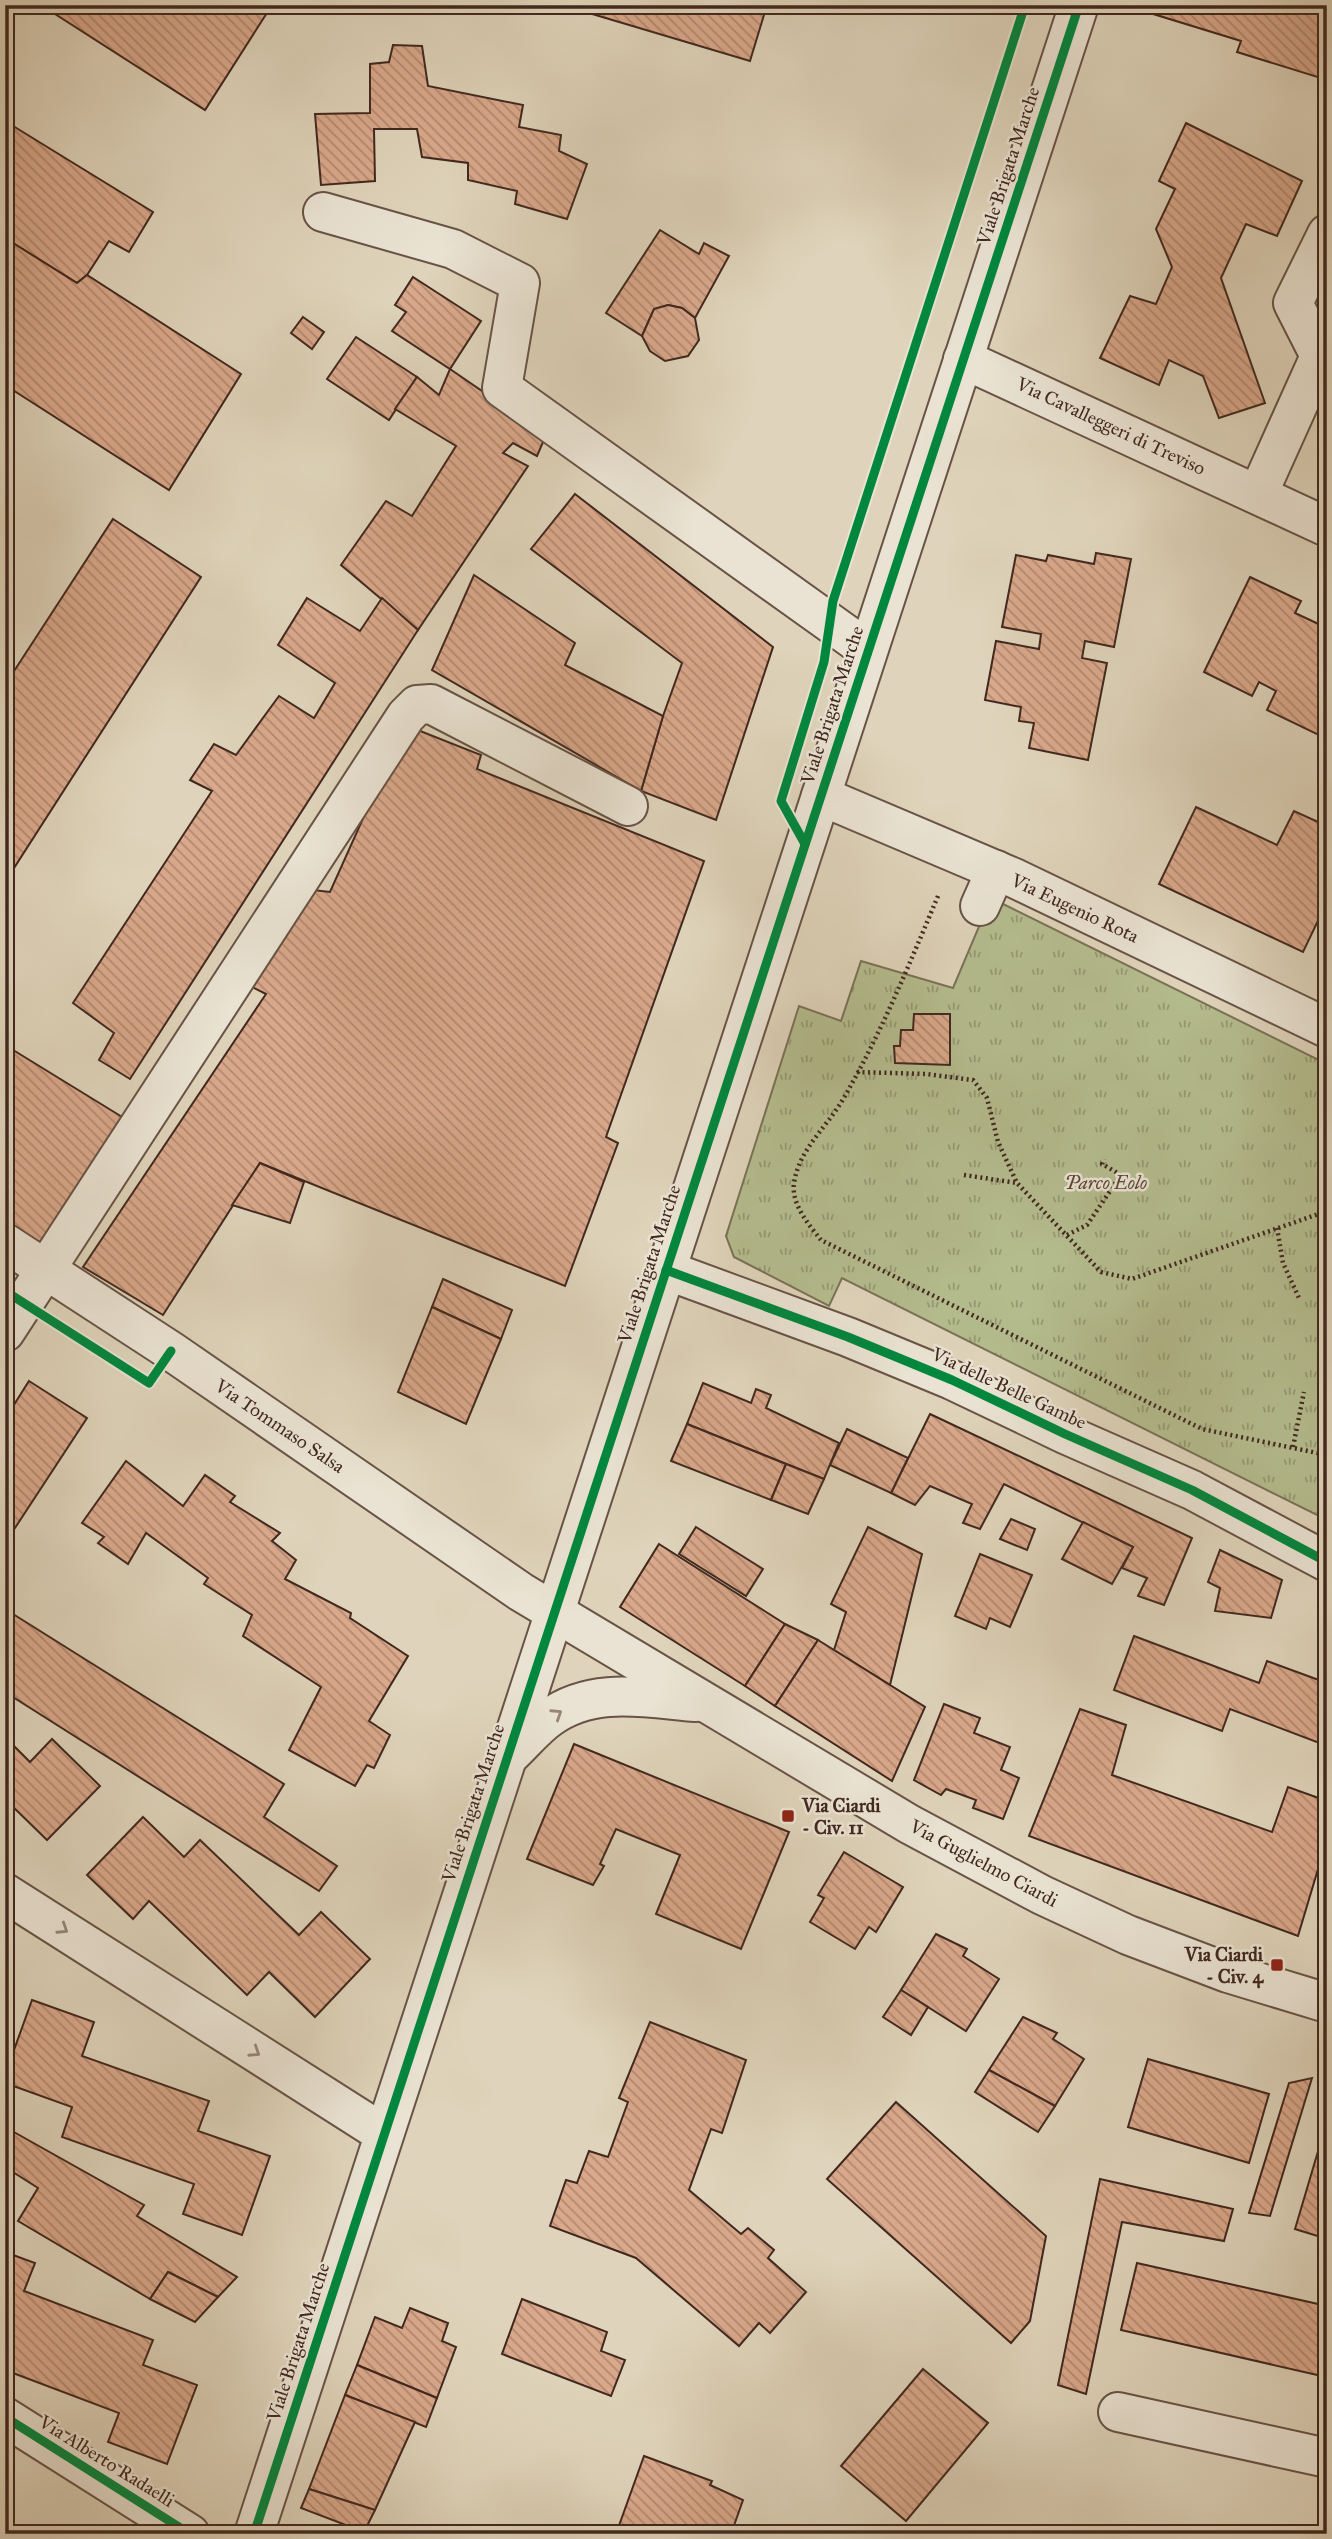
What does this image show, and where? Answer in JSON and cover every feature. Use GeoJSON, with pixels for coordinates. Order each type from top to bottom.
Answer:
{"type":"FeatureCollection","features":[{"type":"Feature","properties":{"kind":"street","name":"Viale Brigata Marche"},"geometry":{"type":"LineString","coordinates":[[254,2534],[1079,5]]}},
{"type":"Feature","properties":{"kind":"street","name":"Viale Brigata Marche"},"geometry":{"type":"LineString","coordinates":[[323,212],[453,249],[520,283],[502,388],[868,650]]}},
{"type":"Feature","properties":{"kind":"street"},"geometry":{"type":"LineString","coordinates":[[1258,494],[1320,356],[1293,303],[1327,234]]}},
{"type":"Feature","properties":{"kind":"street","name":"Via Cavalleggeri di Treviso"},"geometry":{"type":"LineString","coordinates":[[963,359],[1327,527]]}},
{"type":"Feature","properties":{"kind":"street"},"geometry":{"type":"LineString","coordinates":[[5,1332],[406,716],[418,705],[431,704],[628,806]]}},
{"type":"Feature","properties":{"kind":"street","name":"Via Eugenio Rota"},"geometry":{"type":"LineString","coordinates":[[821,796],[996,870],[1327,1028]]}},
{"type":"Feature","properties":{"kind":"street"},"geometry":{"type":"LineString","coordinates":[[980,906],[996,870]]}},
{"type":"Feature","properties":{"kind":"street","name":"Via Tommaso Salsa"},"geometry":{"type":"LineString","coordinates":[[5,1243],[554,1612]]}},
{"type":"Feature","properties":{"kind":"street","name":"Via delle Belle Gambe"},"geometry":{"type":"LineString","coordinates":[[666,1270],[848,1337],[952,1380],[1192,1490],[1327,1562]]}},
{"type":"Feature","properties":{"kind":"street","name":"Via Guglielmo Ciardi"},"geometry":{"type":"LineString","coordinates":[[554,1612],[909,1824],[1042,1895],[1128,1935],[1228,1973],[1327,2003]]}},
{"type":"Feature","properties":{"kind":"street"},"geometry":{"type":"LineString","coordinates":[[506,1759],[548,1719],[589,1698],[614,1695],[704,1702]]}},
{"type":"Feature","properties":{"kind":"street"},"geometry":{"type":"LineString","coordinates":[[5,1893],[384,2134]]}},
{"type":"Feature","properties":{"kind":"street"},"geometry":{"type":"LineString","coordinates":[[1118,2412],[1327,2458]]}},
{"type":"Feature","properties":{"kind":"street","name":"Via Alberto Radaelli"},"geometry":{"type":"LineString","coordinates":[[5,2417],[190,2534]]}},
{"type":"Feature","properties":{"kind":"path"},"geometry":{"type":"LineString","coordinates":[[940,890],[905,974],[857,1072],[841,1102],[800,1159],[793,1187],[806,1220],[821,1240],[1202,1429],[1327,1455]]}},
{"type":"Feature","properties":{"kind":"path"},"geometry":{"type":"LineString","coordinates":[[857,1072],[926,1074],[973,1080],[987,1098],[998,1142],[1017,1183],[1101,1272],[1132,1279],[1327,1211]]}},
{"type":"Feature","properties":{"kind":"path"},"geometry":{"type":"LineString","coordinates":[[1067,1235],[1087,1225],[1121,1175],[1102,1164],[1104,1159]]}},
{"type":"Feature","properties":{"kind":"path"},"geometry":{"type":"LineString","coordinates":[[964,1175],[1017,1183]]}},
{"type":"Feature","properties":{"kind":"path"},"geometry":{"type":"LineString","coordinates":[[1277,1228],[1283,1263],[1299,1298]]}},
{"type":"Feature","properties":{"kind":"path"},"geometry":{"type":"LineString","coordinates":[[1293,1447],[1304,1392]]}},
{"type":"Feature","properties":{"kind":"green space","name":"Parco Eolo"},"geometry":{"type":"Polygon","coordinates":[[[991,898],[1327,1064],[1327,1520],[842,1278],[829,1306],[734,1257],[726,1236],[799,1006],[841,1021],[861,961],[953,988],[991,898]]]}},
{"type":"Feature","properties":{"kind":"building"},"geometry":{"type":"Polygon","coordinates":[[[41,5],[272,5],[205,110],[41,5]]]}},
{"type":"Feature","properties":{"kind":"building"},"geometry":{"type":"Polygon","coordinates":[[[562,5],[767,5],[750,61],[562,5]]]}},
{"type":"Feature","properties":{"kind":"building"},"geometry":{"type":"Polygon","coordinates":[[[1153,5],[1327,5],[1327,80],[1237,52],[1241,41],[1150,13],[1153,5]]]}},
{"type":"Feature","properties":{"kind":"building"},"geometry":{"type":"Polygon","coordinates":[[[393,45],[422,46],[428,86],[523,105],[519,127],[561,135],[559,151],[587,164],[567,219],[515,204],[517,191],[468,180],[468,163],[422,157],[417,129],[374,129],[375,181],[321,185],[315,114],[370,113],[370,64],[389,62],[393,45]]]}},
{"type":"Feature","properties":{"kind":"building"},"geometry":{"type":"Polygon","coordinates":[[[5,121],[153,212],[129,252],[109,241],[87,275],[77,283],[5,238],[5,121]]]}},
{"type":"Feature","properties":{"kind":"building"},"geometry":{"type":"Polygon","coordinates":[[[1186,123],[1302,181],[1277,236],[1246,224],[1221,278],[1265,403],[1219,418],[1203,376],[1169,360],[1159,385],[1100,358],[1130,296],[1156,304],[1172,267],[1156,229],[1175,189],[1159,181],[1186,123]]]}},
{"type":"Feature","properties":{"kind":"building"},"geometry":{"type":"Polygon","coordinates":[[[660,230],[699,254],[704,243],[729,256],[695,318],[682,308],[668,305],[654,309],[642,336],[606,313],[660,230]]]}},
{"type":"Feature","properties":{"kind":"building"},"geometry":{"type":"Polygon","coordinates":[[[5,238],[77,283],[87,275],[241,374],[169,490],[5,385],[5,238]]]}},
{"type":"Feature","properties":{"kind":"building"},"geometry":{"type":"Polygon","coordinates":[[[413,277],[481,321],[450,369],[392,331],[406,312],[395,305],[413,277]]]}},
{"type":"Feature","properties":{"kind":"building"},"geometry":{"type":"Polygon","coordinates":[[[668,305],[682,308],[695,318],[699,340],[688,356],[665,361],[650,351],[642,336],[654,309],[668,305]]]}},
{"type":"Feature","properties":{"kind":"building"},"geometry":{"type":"Polygon","coordinates":[[[303,317],[324,332],[312,349],[291,333],[303,317]]]}},
{"type":"Feature","properties":{"kind":"building"},"geometry":{"type":"Polygon","coordinates":[[[356,337],[417,377],[389,420],[327,379],[356,337]]]}},
{"type":"Feature","properties":{"kind":"building"},"geometry":{"type":"Polygon","coordinates":[[[450,369],[546,435],[537,456],[513,443],[503,453],[528,466],[418,630],[341,565],[386,501],[412,516],[456,446],[395,409],[417,377],[439,395],[450,369]]]}},
{"type":"Feature","properties":{"kind":"building"},"geometry":{"type":"Polygon","coordinates":[[[575,494],[773,647],[716,820],[641,791],[682,663],[531,549],[575,494]]]}},
{"type":"Feature","properties":{"kind":"building"},"geometry":{"type":"Polygon","coordinates":[[[113,519],[201,577],[5,882],[5,685],[113,519]]]}},
{"type":"Feature","properties":{"kind":"building"},"geometry":{"type":"Polygon","coordinates":[[[1096,553],[1131,559],[1114,647],[1085,641],[1082,658],[1107,663],[1088,760],[1029,748],[1034,723],[1019,721],[1021,707],[985,700],[996,641],[1039,649],[1041,634],[1002,627],[1016,555],[1046,561],[1048,555],[1094,564],[1096,553]]]}},
{"type":"Feature","properties":{"kind":"building"},"geometry":{"type":"Polygon","coordinates":[[[474,575],[575,643],[565,665],[663,716],[641,791],[432,670],[474,575]]]}},
{"type":"Feature","properties":{"kind":"building"},"geometry":{"type":"Polygon","coordinates":[[[1250,577],[1301,601],[1295,613],[1327,628],[1327,739],[1267,710],[1276,691],[1259,682],[1252,696],[1204,672],[1250,577]]]}},
{"type":"Feature","properties":{"kind":"building"},"geometry":{"type":"Polygon","coordinates":[[[307,598],[360,631],[382,598],[418,630],[130,1079],[99,1060],[114,1033],[73,1003],[212,791],[190,780],[214,744],[236,755],[279,696],[314,718],[335,683],[278,645],[307,598]]]}},
{"type":"Feature","properties":{"kind":"building"},"geometry":{"type":"Polygon","coordinates":[[[405,725],[481,755],[477,769],[704,861],[606,1137],[618,1143],[565,1286],[260,1163],[163,1315],[83,1267],[266,994],[244,983],[304,889],[330,892],[405,725]]]}},
{"type":"Feature","properties":{"kind":"building"},"geometry":{"type":"Polygon","coordinates":[[[1196,807],[1277,845],[1294,811],[1327,826],[1327,902],[1303,952],[1159,884],[1196,807]]]}},
{"type":"Feature","properties":{"kind":"building"},"geometry":{"type":"Polygon","coordinates":[[[914,1014],[950,1014],[950,1065],[895,1063],[894,1046],[900,1046],[901,1030],[913,1030],[914,1014]]]}},
{"type":"Feature","properties":{"kind":"building"},"geometry":{"type":"Polygon","coordinates":[[[5,1045],[145,1131],[60,1275],[5,1239],[5,1045]]]}},
{"type":"Feature","properties":{"kind":"building"},"geometry":{"type":"Polygon","coordinates":[[[260,1163],[304,1182],[290,1223],[232,1205],[260,1163]]]}},
{"type":"Feature","properties":{"kind":"building"},"geometry":{"type":"Polygon","coordinates":[[[443,1279],[512,1310],[501,1339],[432,1307],[443,1279]]]}},
{"type":"Feature","properties":{"kind":"building"},"geometry":{"type":"Polygon","coordinates":[[[432,1307],[501,1339],[466,1424],[398,1392],[432,1307]]]}},
{"type":"Feature","properties":{"kind":"building"},"geometry":{"type":"Polygon","coordinates":[[[29,1381],[87,1418],[13,1531],[5,1526],[5,1419],[29,1381]]]}},
{"type":"Feature","properties":{"kind":"building"},"geometry":{"type":"Polygon","coordinates":[[[703,1383],[751,1403],[756,1389],[771,1395],[766,1408],[839,1443],[824,1479],[687,1424],[703,1383]]]}},
{"type":"Feature","properties":{"kind":"building"},"geometry":{"type":"Polygon","coordinates":[[[930,1414],[1192,1538],[1164,1605],[1138,1596],[1147,1578],[1122,1568],[1133,1547],[1004,1484],[980,1529],[963,1523],[972,1504],[930,1486],[915,1505],[891,1493],[930,1414]]]}},
{"type":"Feature","properties":{"kind":"building"},"geometry":{"type":"Polygon","coordinates":[[[687,1424],[786,1464],[771,1500],[671,1461],[687,1424]]]}},
{"type":"Feature","properties":{"kind":"building"},"geometry":{"type":"Polygon","coordinates":[[[847,1429],[908,1458],[891,1493],[830,1465],[847,1429]]]}},
{"type":"Feature","properties":{"kind":"building"},"geometry":{"type":"Polygon","coordinates":[[[126,1461],[183,1506],[205,1475],[235,1496],[230,1502],[280,1533],[272,1541],[296,1560],[285,1579],[351,1613],[350,1618],[408,1656],[369,1721],[390,1735],[374,1768],[367,1765],[355,1786],[289,1750],[321,1687],[243,1636],[252,1615],[204,1584],[208,1578],[146,1533],[128,1564],[98,1543],[104,1537],[82,1523],[126,1461]]]}},
{"type":"Feature","properties":{"kind":"building"},"geometry":{"type":"Polygon","coordinates":[[[786,1464],[824,1479],[808,1514],[771,1500],[786,1464]]]}},
{"type":"Feature","properties":{"kind":"building"},"geometry":{"type":"Polygon","coordinates":[[[1011,1519],[1035,1529],[1027,1550],[1000,1539],[1011,1519]]]}},
{"type":"Feature","properties":{"kind":"building"},"geometry":{"type":"Polygon","coordinates":[[[1083,1522],[1133,1547],[1112,1584],[1062,1559],[1083,1522]]]}},
{"type":"Feature","properties":{"kind":"building"},"geometry":{"type":"Polygon","coordinates":[[[696,1527],[763,1569],[746,1596],[679,1554],[696,1527]]]}},
{"type":"Feature","properties":{"kind":"building"},"geometry":{"type":"Polygon","coordinates":[[[868,1527],[922,1554],[890,1685],[834,1650],[846,1612],[831,1604],[868,1527]]]}},
{"type":"Feature","properties":{"kind":"building"},"geometry":{"type":"Polygon","coordinates":[[[659,1544],[785,1624],[745,1686],[620,1607],[659,1544]]]}},
{"type":"Feature","properties":{"kind":"building"},"geometry":{"type":"Polygon","coordinates":[[[1220,1550],[1282,1580],[1271,1618],[1215,1611],[1220,1588],[1208,1582],[1220,1550]]]}},
{"type":"Feature","properties":{"kind":"building"},"geometry":{"type":"Polygon","coordinates":[[[980,1554],[1032,1575],[1010,1627],[990,1618],[986,1629],[955,1616],[980,1554]]]}},
{"type":"Feature","properties":{"kind":"building"},"geometry":{"type":"Polygon","coordinates":[[[5,1609],[284,1784],[264,1817],[337,1866],[319,1891],[5,1692],[5,1609]]]}},
{"type":"Feature","properties":{"kind":"building"},"geometry":{"type":"Polygon","coordinates":[[[785,1624],[818,1640],[775,1706],[745,1686],[785,1624]]]}},
{"type":"Feature","properties":{"kind":"building"},"geometry":{"type":"Polygon","coordinates":[[[1134,1636],[1259,1683],[1267,1661],[1327,1683],[1327,1731],[1322,1744],[1230,1709],[1222,1731],[1114,1690],[1134,1636]]]}},
{"type":"Feature","properties":{"kind":"building"},"geometry":{"type":"Polygon","coordinates":[[[818,1640],[925,1707],[892,1781],[775,1706],[818,1640]]]}},
{"type":"Feature","properties":{"kind":"building"},"geometry":{"type":"Polygon","coordinates":[[[944,1704],[980,1718],[974,1733],[1010,1747],[1001,1770],[1019,1778],[1003,1819],[973,1808],[976,1800],[946,1789],[941,1795],[914,1780],[944,1704]]]}},
{"type":"Feature","properties":{"kind":"building"},"geometry":{"type":"Polygon","coordinates":[[[1080,1709],[1126,1725],[1112,1775],[1272,1832],[1288,1787],[1327,1801],[1327,1839],[1298,1936],[1029,1836],[1080,1709]]]}},
{"type":"Feature","properties":{"kind":"building"},"geometry":{"type":"Polygon","coordinates":[[[5,1737],[30,1762],[52,1739],[100,1786],[47,1840],[5,1799],[5,1737]]]}},
{"type":"Feature","properties":{"kind":"building"},"geometry":{"type":"Polygon","coordinates":[[[574,1744],[789,1832],[741,1949],[656,1914],[680,1855],[616,1829],[600,1864],[604,1866],[593,1885],[527,1859],[574,1744]]]}},
{"type":"Feature","properties":{"kind":"building"},"geometry":{"type":"Polygon","coordinates":[[[143,1817],[184,1857],[200,1840],[299,1935],[321,1912],[370,1959],[315,2017],[269,1972],[247,1995],[149,1901],[133,1919],[87,1875],[143,1817]]]}},
{"type":"Feature","properties":{"kind":"building"},"geometry":{"type":"Polygon","coordinates":[[[844,1852],[903,1887],[876,1932],[869,1927],[855,1949],[810,1922],[824,1898],[818,1895],[844,1852]]]}},
{"type":"Feature","properties":{"kind":"building"},"geometry":{"type":"Polygon","coordinates":[[[936,1934],[967,1949],[963,1956],[999,1979],[966,2031],[901,1990],[936,1934]]]}},
{"type":"Feature","properties":{"kind":"building"},"geometry":{"type":"Polygon","coordinates":[[[901,1990],[928,2007],[911,2035],[883,2017],[901,1990]]]}},
{"type":"Feature","properties":{"kind":"building"},"geometry":{"type":"Polygon","coordinates":[[[32,2000],[94,2022],[82,2056],[209,2101],[198,2131],[270,2156],[242,2235],[183,2214],[194,2184],[62,2137],[72,2107],[5,2083],[5,2075],[32,2000]]]}},
{"type":"Feature","properties":{"kind":"building"},"geometry":{"type":"Polygon","coordinates":[[[1023,2017],[1057,2033],[1053,2039],[1084,2059],[1055,2106],[989,2070],[1023,2017]]]}},
{"type":"Feature","properties":{"kind":"building"},"geometry":{"type":"Polygon","coordinates":[[[650,2022],[746,2060],[722,2133],[711,2129],[689,2190],[741,2234],[748,2228],[774,2250],[768,2258],[806,2292],[770,2333],[759,2323],[739,2346],[636,2258],[550,2226],[566,2180],[577,2183],[589,2151],[608,2157],[628,2102],[619,2098],[650,2022]]]}},
{"type":"Feature","properties":{"kind":"building"},"geometry":{"type":"Polygon","coordinates":[[[1148,2059],[1269,2094],[1249,2163],[1128,2127],[1148,2059]]]}},
{"type":"Feature","properties":{"kind":"building"},"geometry":{"type":"Polygon","coordinates":[[[989,2070],[1055,2106],[1038,2132],[975,2092],[989,2070]]]}},
{"type":"Feature","properties":{"kind":"building"},"geometry":{"type":"Polygon","coordinates":[[[1312,2078],[1270,2216],[1249,2213],[1289,2083],[1312,2078]]]}},
{"type":"Feature","properties":{"kind":"building"},"geometry":{"type":"Polygon","coordinates":[[[896,2102],[1046,2236],[1030,2321],[1011,2343],[827,2179],[896,2102]]]}},
{"type":"Feature","properties":{"kind":"building"},"geometry":{"type":"Polygon","coordinates":[[[1327,2121],[1327,2239],[1295,2229],[1327,2121]]]}},
{"type":"Feature","properties":{"kind":"building"},"geometry":{"type":"Polygon","coordinates":[[[5,2127],[144,2205],[137,2216],[237,2277],[218,2297],[168,2272],[150,2299],[18,2221],[38,2188],[5,2167],[5,2127]]]}},
{"type":"Feature","properties":{"kind":"building"},"geometry":{"type":"Polygon","coordinates":[[[1100,2179],[1233,2209],[1224,2241],[1122,2222],[1086,2394],[1058,2385],[1100,2179]]]}},
{"type":"Feature","properties":{"kind":"building"},"geometry":{"type":"Polygon","coordinates":[[[5,2252],[35,2263],[24,2291],[153,2340],[143,2365],[197,2385],[167,2464],[108,2442],[119,2413],[5,2370],[5,2252]]]}},
{"type":"Feature","properties":{"kind":"building"},"geometry":{"type":"Polygon","coordinates":[[[1137,2263],[1327,2306],[1326,2377],[1121,2330],[1137,2263]]]}},
{"type":"Feature","properties":{"kind":"building"},"geometry":{"type":"Polygon","coordinates":[[[168,2272],[218,2297],[195,2322],[150,2299],[168,2272]]]}},
{"type":"Feature","properties":{"kind":"building"},"geometry":{"type":"Polygon","coordinates":[[[522,2299],[607,2332],[601,2351],[625,2360],[611,2396],[502,2354],[522,2299]]]}},
{"type":"Feature","properties":{"kind":"building"},"geometry":{"type":"Polygon","coordinates":[[[410,2308],[448,2323],[442,2341],[456,2347],[437,2398],[357,2365],[375,2317],[402,2328],[410,2308]]]}},
{"type":"Feature","properties":{"kind":"building"},"geometry":{"type":"Polygon","coordinates":[[[357,2365],[437,2398],[426,2427],[345,2395],[357,2365]]]}},
{"type":"Feature","properties":{"kind":"building"},"geometry":{"type":"Polygon","coordinates":[[[923,2369],[988,2423],[906,2521],[841,2466],[923,2369]]]}},
{"type":"Feature","properties":{"kind":"building"},"geometry":{"type":"Polygon","coordinates":[[[345,2395],[415,2422],[375,2510],[309,2489],[345,2395]]]}},
{"type":"Feature","properties":{"kind":"building"},"geometry":{"type":"Polygon","coordinates":[[[644,2456],[712,2481],[710,2485],[743,2500],[731,2534],[616,2534],[644,2456]]]}},
{"type":"Feature","properties":{"kind":"building"},"geometry":{"type":"Polygon","coordinates":[[[309,2489],[375,2510],[364,2532],[301,2508],[309,2489]]]}},
{"type":"Feature","properties":{"kind":"cycle path"},"geometry":{"type":"LineString","coordinates":[[805,844],[781,801],[824,662],[833,601],[1025,5]]}},
{"type":"Feature","properties":{"kind":"cycle path"},"geometry":{"type":"LineString","coordinates":[[254,2534],[1079,5]]}},
{"type":"Feature","properties":{"kind":"cycle path"},"geometry":{"type":"LineString","coordinates":[[666,1270],[848,1337],[952,1380],[1192,1490],[1327,1562]]}},
{"type":"Feature","properties":{"kind":"cycle path"},"geometry":{"type":"LineString","coordinates":[[5,1291],[149,1383],[171,1351]]}},
{"type":"Feature","properties":{"kind":"cycle path"},"geometry":{"type":"LineString","coordinates":[[5,2417],[190,2534]]}},
{"type":"Feature","properties":{"kind":"place","name":"Via Ciardi - Civ. 11"},"geometry":{"type":"Point","coordinates":[788,1816]}},
{"type":"Feature","properties":{"kind":"place","name":"Via Ciardi - Civ. 4"},"geometry":{"type":"Point","coordinates":[1277,1965]}}]}
